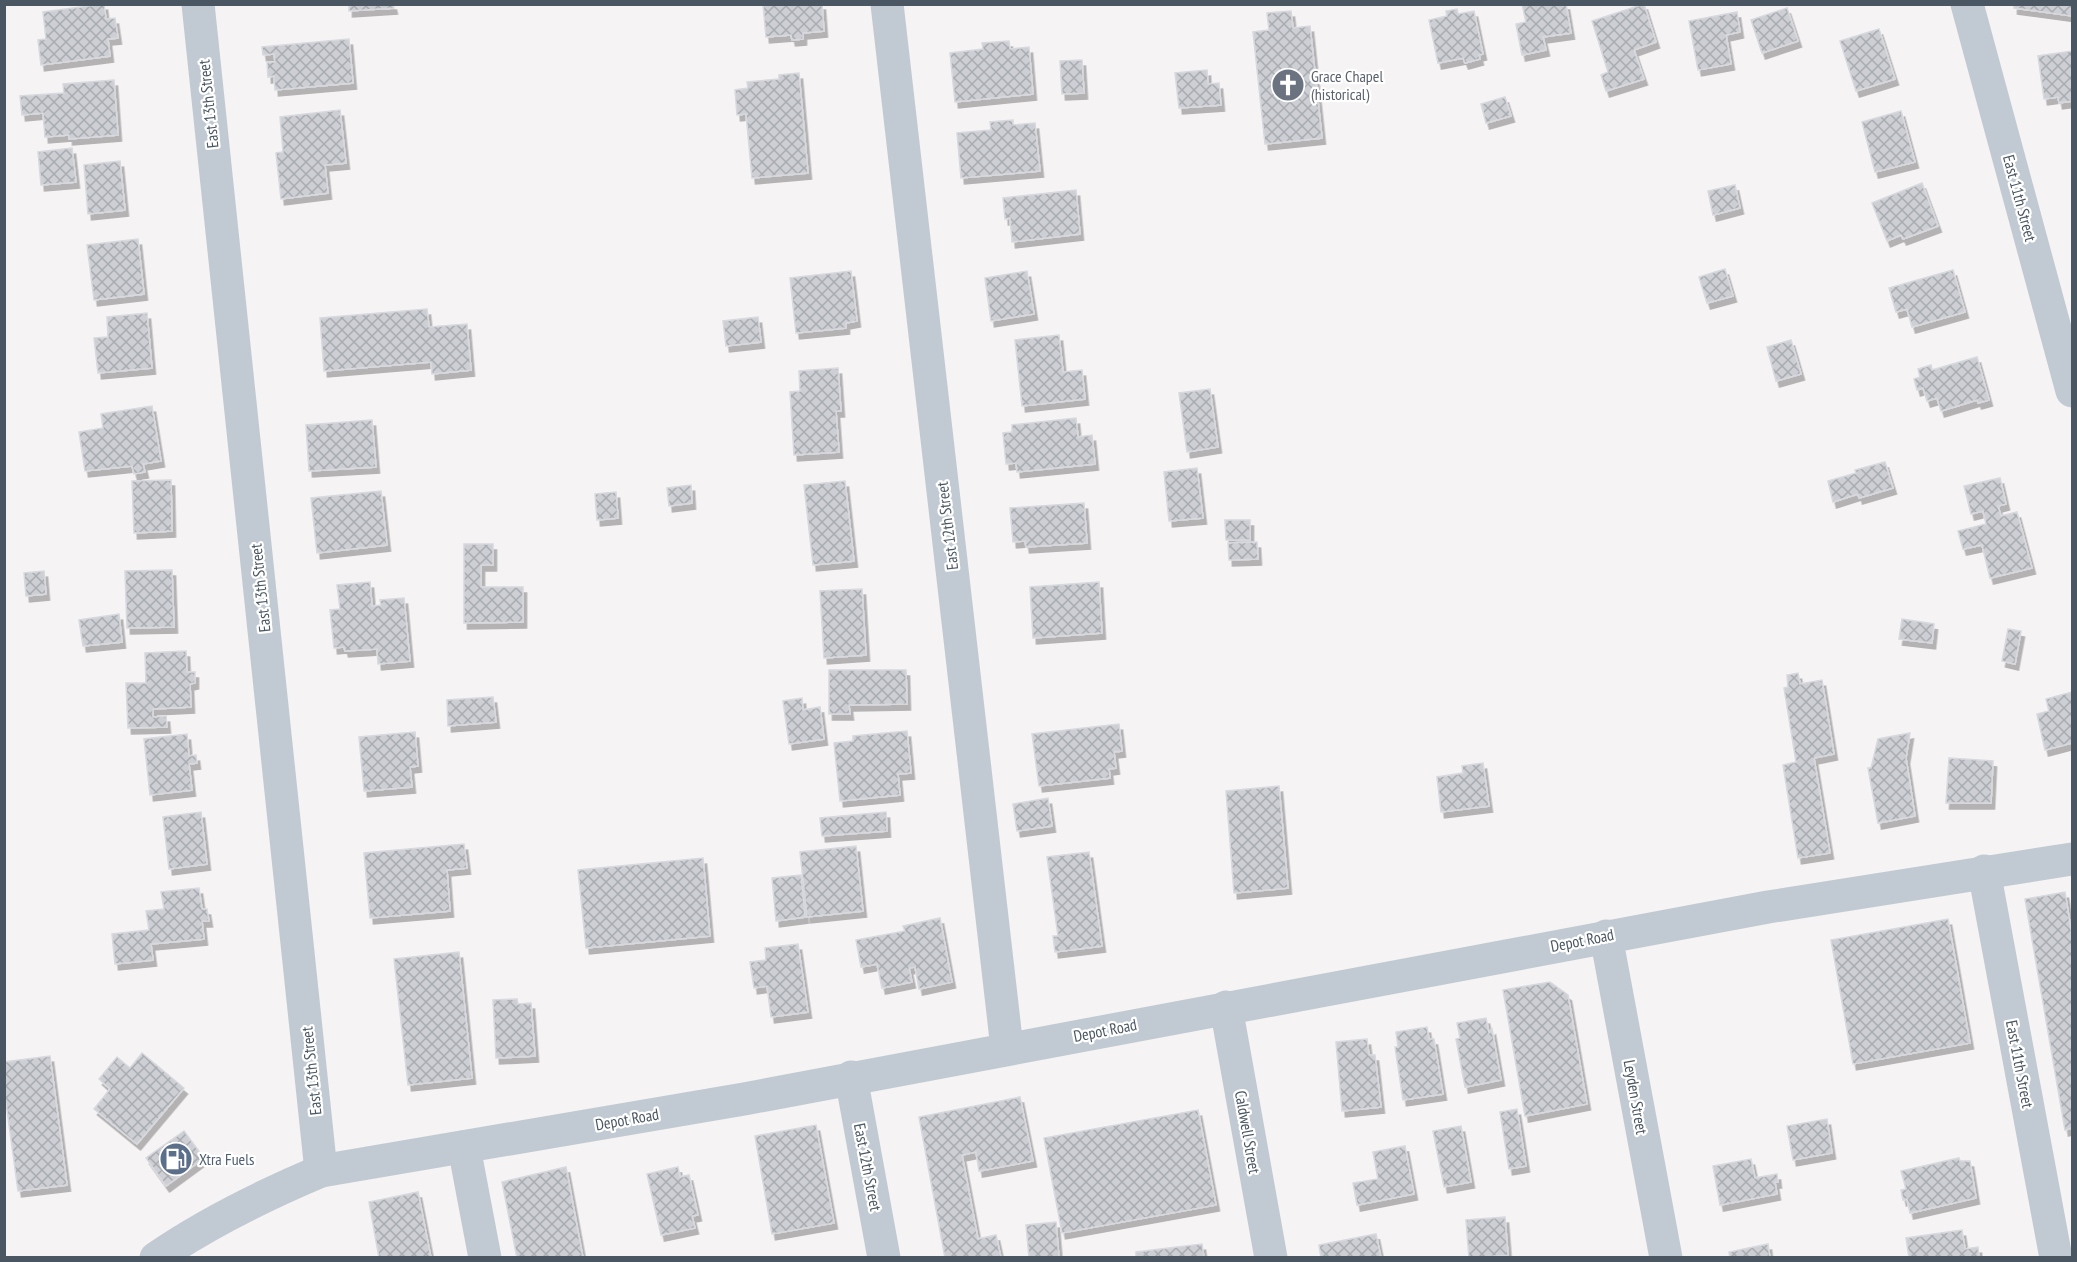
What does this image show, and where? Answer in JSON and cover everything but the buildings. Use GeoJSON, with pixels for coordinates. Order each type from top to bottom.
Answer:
{"type":"FeatureCollection","features":[{"type":"Feature","properties":{"kind":"street","name":"East 13th Street"},"geometry":{"type":"LineString","coordinates":[[198,4],[321,1171]]}},
{"type":"Feature","properties":{"kind":"street","name":"East 12th Street"},"geometry":{"type":"LineString","coordinates":[[887,4],[1007,1048]]}},
{"type":"Feature","properties":{"kind":"street","name":"East 11th Street"},"geometry":{"type":"LineString","coordinates":[[1967,4],[2073,391]]}},
{"type":"Feature","properties":{"kind":"street","name":"Depot Road"},"geometry":{"type":"LineString","coordinates":[[156,1257],[185,1238],[278,1189],[321,1171],[735,1100],[1606,936],[1984,871],[2073,859]]}},
{"type":"Feature","properties":{"kind":"street","name":"East 11th Street"},"geometry":{"type":"LineString","coordinates":[[1984,871],[2056,1257]]}},
{"type":"Feature","properties":{"kind":"street","name":"Leyden Street"},"geometry":{"type":"LineString","coordinates":[[1606,936],[1666,1257]]}},
{"type":"Feature","properties":{"kind":"street","name":"Caldwell Street"},"geometry":{"type":"LineString","coordinates":[[1226,1007],[1271,1257]]}},
{"type":"Feature","properties":{"kind":"street","name":"East 12th Street"},"geometry":{"type":"LineString","coordinates":[[851,1077],[884,1257]]}},
{"type":"Feature","properties":{"kind":"street"},"geometry":{"type":"LineString","coordinates":[[464,1147],[485,1257]]}},
{"type":"Feature","properties":{"kind":"place","name":"Grace Chapel (historical)"},"geometry":{"type":"Point","coordinates":[1288,85]}},
{"type":"Feature","properties":{"kind":"place","name":"Xtra Fuels"},"geometry":{"type":"Point","coordinates":[176,1159]}}]}
